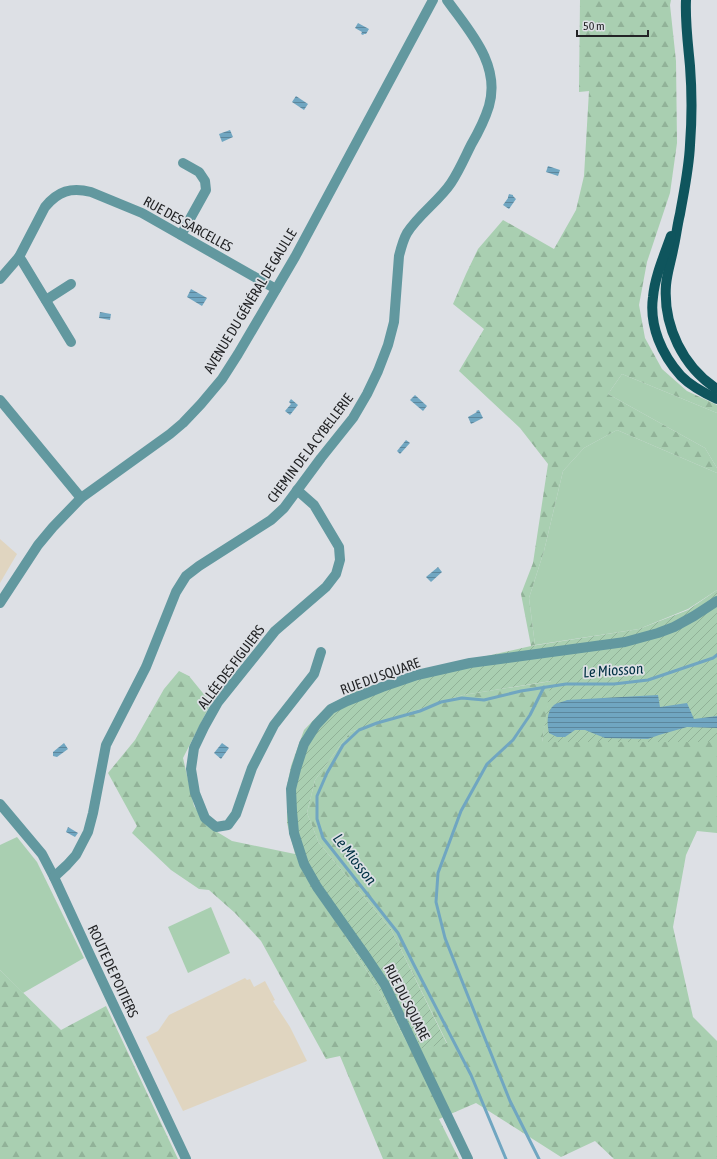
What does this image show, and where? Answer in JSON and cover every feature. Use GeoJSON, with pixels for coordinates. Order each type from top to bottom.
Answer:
{"type":"FeatureCollection","features":[{"type":"Feature","properties":{"kind":"main road"},"geometry":{"type":"LineString","coordinates":[[686,0],[691,92],[690,146],[688,171],[666,284],[667,310],[675,339],[690,364],[701,376],[717,389]]}},
{"type":"Feature","properties":{"kind":"main road"},"geometry":{"type":"LineString","coordinates":[[679,215],[660,265],[655,283],[652,299],[654,326],[658,340],[672,366],[693,386],[717,399]]}},
{"type":"Feature","properties":{"kind":"street","name":"AVENUE DU GÉNÉRAL DE GAULLE"},"geometry":{"type":"LineString","coordinates":[[0,603],[38,544],[81,498],[183,423],[222,378],[238,354],[295,257],[433,0]]}},
{"type":"Feature","properties":{"kind":"street","name":"CHEMIN DE LA CYBELLERIE"},"geometry":{"type":"LineString","coordinates":[[54,877],[68,865],[76,855],[88,832],[106,745],[143,673],[176,592],[186,576],[198,566],[271,520],[284,508],[353,418],[378,371],[388,345],[394,322],[399,256],[407,233],[451,183],[479,131],[489,106],[491,88],[489,70],[485,56],[480,45],[447,0]]}},
{"type":"Feature","properties":{"kind":"street"},"geometry":{"type":"LineString","coordinates":[[181,235],[206,190],[204,181],[199,172],[183,162]]}},
{"type":"Feature","properties":{"kind":"street","name":"RUE DES SARCELLES"},"geometry":{"type":"LineString","coordinates":[[19,257],[44,207],[53,198],[63,192],[83,190],[142,213],[276,289]]}},
{"type":"Feature","properties":{"kind":"street"},"geometry":{"type":"LineString","coordinates":[[0,279],[19,257],[71,342]]}},
{"type":"Feature","properties":{"kind":"street"},"geometry":{"type":"LineString","coordinates":[[46,300],[71,284]]}},
{"type":"Feature","properties":{"kind":"street"},"geometry":{"type":"LineString","coordinates":[[0,400],[81,498]]}},
{"type":"Feature","properties":{"kind":"street","name":"ALLÉE DES FIGUIERS"},"geometry":{"type":"LineString","coordinates":[[297,490],[314,505],[339,547],[340,560],[336,574],[326,587],[276,631],[218,702],[194,748],[191,769],[195,793],[205,818],[216,827],[228,825],[236,814],[252,768],[274,725],[314,674],[322,652]]}},
{"type":"Feature","properties":{"kind":"street","name":"RUE DU SQUARE"},"geometry":{"type":"LineString","coordinates":[[468,1159],[385,985],[317,887],[304,864],[294,833],[292,789],[296,769],[304,744],[316,725],[331,709],[382,687],[418,675],[470,663],[625,642],[674,627],[717,601]]}},
{"type":"Feature","properties":{"kind":"street","name":"ROUTE DE POITIERS"},"geometry":{"type":"LineString","coordinates":[[0,804],[42,854],[186,1159]]}},
{"type":"Feature","properties":{"kind":"shaded area"},"geometry":{"type":"Polygon","coordinates":[[[0,539],[17,554],[0,583],[0,539]]]}},
{"type":"Feature","properties":{"kind":"shaded area"},"geometry":{"type":"Polygon","coordinates":[[[245,978],[247,980],[250,979],[254,987],[265,981],[275,1000],[273,1001],[290,1027],[307,1061],[183,1111],[146,1037],[158,1031],[169,1015],[245,978]]]}},
{"type":"Feature","properties":{"kind":"green space"},"geometry":{"type":"Polygon","coordinates":[[[580,0],[671,0],[670,5],[676,61],[677,143],[670,193],[647,262],[639,305],[645,338],[662,369],[687,391],[717,405],[717,413],[622,374],[608,394],[705,448],[717,468],[717,473],[617,430],[584,448],[563,471],[544,551],[529,598],[535,645],[531,646],[521,594],[533,563],[548,464],[520,428],[459,371],[484,329],[453,304],[478,249],[503,220],[554,249],[576,210],[584,176],[589,91],[579,92],[580,0]]]}},
{"type":"Feature","properties":{"kind":"green space"},"geometry":{"type":"Polygon","coordinates":[[[622,374],[717,413],[717,468],[705,448],[608,394],[622,374]]]}},
{"type":"Feature","properties":{"kind":"green space"},"geometry":{"type":"Polygon","coordinates":[[[617,430],[717,473],[717,590],[688,609],[639,629],[535,645],[529,598],[544,551],[563,471],[584,448],[617,430]]]}},
{"type":"Feature","properties":{"kind":"green space"},"geometry":{"type":"Polygon","coordinates":[[[717,590],[717,742],[542,742],[551,681],[463,695],[350,732],[315,780],[307,813],[319,843],[391,929],[447,1044],[411,1050],[381,994],[295,854],[287,823],[287,786],[291,766],[304,730],[327,706],[358,690],[415,672],[531,646],[639,629],[688,610],[717,590]]]}},
{"type":"Feature","properties":{"kind":"green space"},"geometry":{"type":"Polygon","coordinates":[[[179,671],[189,676],[211,703],[183,758],[194,806],[209,827],[232,841],[295,854],[381,994],[411,1050],[447,1043],[391,929],[319,843],[307,813],[315,780],[350,732],[463,695],[552,681],[542,742],[717,742],[717,833],[697,831],[686,855],[673,927],[693,1017],[717,1041],[717,1159],[614,1159],[595,1141],[561,1157],[476,1103],[439,1119],[459,1159],[383,1159],[340,1056],[326,1059],[261,941],[235,913],[209,890],[199,889],[171,870],[132,833],[137,826],[108,773],[135,740],[164,689],[179,671]]]}},
{"type":"Feature","properties":{"kind":"green space"},"geometry":{"type":"Polygon","coordinates":[[[17,837],[37,862],[84,958],[23,993],[0,970],[0,845],[17,837]]]}},
{"type":"Feature","properties":{"kind":"green space"},"geometry":{"type":"Polygon","coordinates":[[[211,907],[230,953],[188,973],[168,927],[211,907]]]}},
{"type":"Feature","properties":{"kind":"green space"},"geometry":{"type":"Polygon","coordinates":[[[0,970],[61,1030],[106,1006],[178,1159],[0,1159],[0,970]]]}},
{"type":"Feature","properties":{"kind":"water"},"geometry":{"type":"Polygon","coordinates":[[[358,23],[369,29],[366,34],[361,34],[362,32],[355,28],[358,23]]]}},
{"type":"Feature","properties":{"kind":"water"},"geometry":{"type":"Polygon","coordinates":[[[296,96],[308,104],[304,110],[292,102],[296,96]]]}},
{"type":"Feature","properties":{"kind":"water"},"geometry":{"type":"Polygon","coordinates":[[[230,130],[233,137],[222,142],[219,134],[230,130]]]}},
{"type":"Feature","properties":{"kind":"water"},"geometry":{"type":"Polygon","coordinates":[[[548,166],[560,170],[558,176],[546,172],[548,166]]]}},
{"type":"Feature","properties":{"kind":"water"},"geometry":{"type":"Polygon","coordinates":[[[509,194],[513,195],[516,199],[509,209],[503,205],[509,194]]]}},
{"type":"Feature","properties":{"kind":"water"},"geometry":{"type":"Polygon","coordinates":[[[191,289],[207,298],[202,306],[187,297],[191,289]]]}},
{"type":"Feature","properties":{"kind":"water"},"geometry":{"type":"Polygon","coordinates":[[[100,312],[111,314],[110,320],[99,318],[100,312]]]}},
{"type":"Feature","properties":{"kind":"water"},"geometry":{"type":"Polygon","coordinates":[[[415,395],[427,406],[423,411],[410,400],[415,395]]]}},
{"type":"Feature","properties":{"kind":"water"},"geometry":{"type":"Polygon","coordinates":[[[291,399],[298,405],[290,415],[285,411],[291,404],[289,402],[291,399]]]}},
{"type":"Feature","properties":{"kind":"water"},"geometry":{"type":"Polygon","coordinates":[[[479,410],[483,418],[471,424],[468,417],[479,410]]]}},
{"type":"Feature","properties":{"kind":"water"},"geometry":{"type":"Polygon","coordinates":[[[406,440],[410,443],[400,454],[397,451],[406,440]]]}},
{"type":"Feature","properties":{"kind":"water"},"geometry":{"type":"Polygon","coordinates":[[[438,567],[442,572],[431,582],[426,577],[438,567]]]}},
{"type":"Feature","properties":{"kind":"water"},"geometry":{"type":"Polygon","coordinates":[[[658,695],[660,707],[687,703],[694,719],[717,716],[717,728],[687,727],[648,739],[605,738],[585,730],[575,730],[565,737],[557,737],[549,733],[548,715],[551,708],[554,705],[567,700],[658,695]]]}},
{"type":"Feature","properties":{"kind":"water"},"geometry":{"type":"Polygon","coordinates":[[[64,743],[68,749],[57,757],[53,756],[53,752],[64,743]]]}},
{"type":"Feature","properties":{"kind":"water"},"geometry":{"type":"Polygon","coordinates":[[[222,743],[229,748],[221,759],[214,753],[222,743]]]}},
{"type":"Feature","properties":{"kind":"water"},"geometry":{"type":"Polygon","coordinates":[[[68,827],[78,833],[75,837],[66,832],[68,827]]]}},
{"type":"Feature","properties":{"kind":"waterway","name":"Le Miosson"},"geometry":{"type":"LineString","coordinates":[[506,1159],[471,1075],[398,933],[323,838],[317,819],[317,796],[327,773],[343,745],[359,730],[377,723],[420,711],[441,702],[462,698],[484,700],[521,691],[566,684],[614,684],[648,680],[713,658],[717,655]]}},
{"type":"Feature","properties":{"kind":"waterway"},"geometry":{"type":"LineString","coordinates":[[539,1159],[510,1101],[445,938],[436,902],[438,873],[461,811],[487,764],[513,740],[530,715],[544,687]]}}]}
